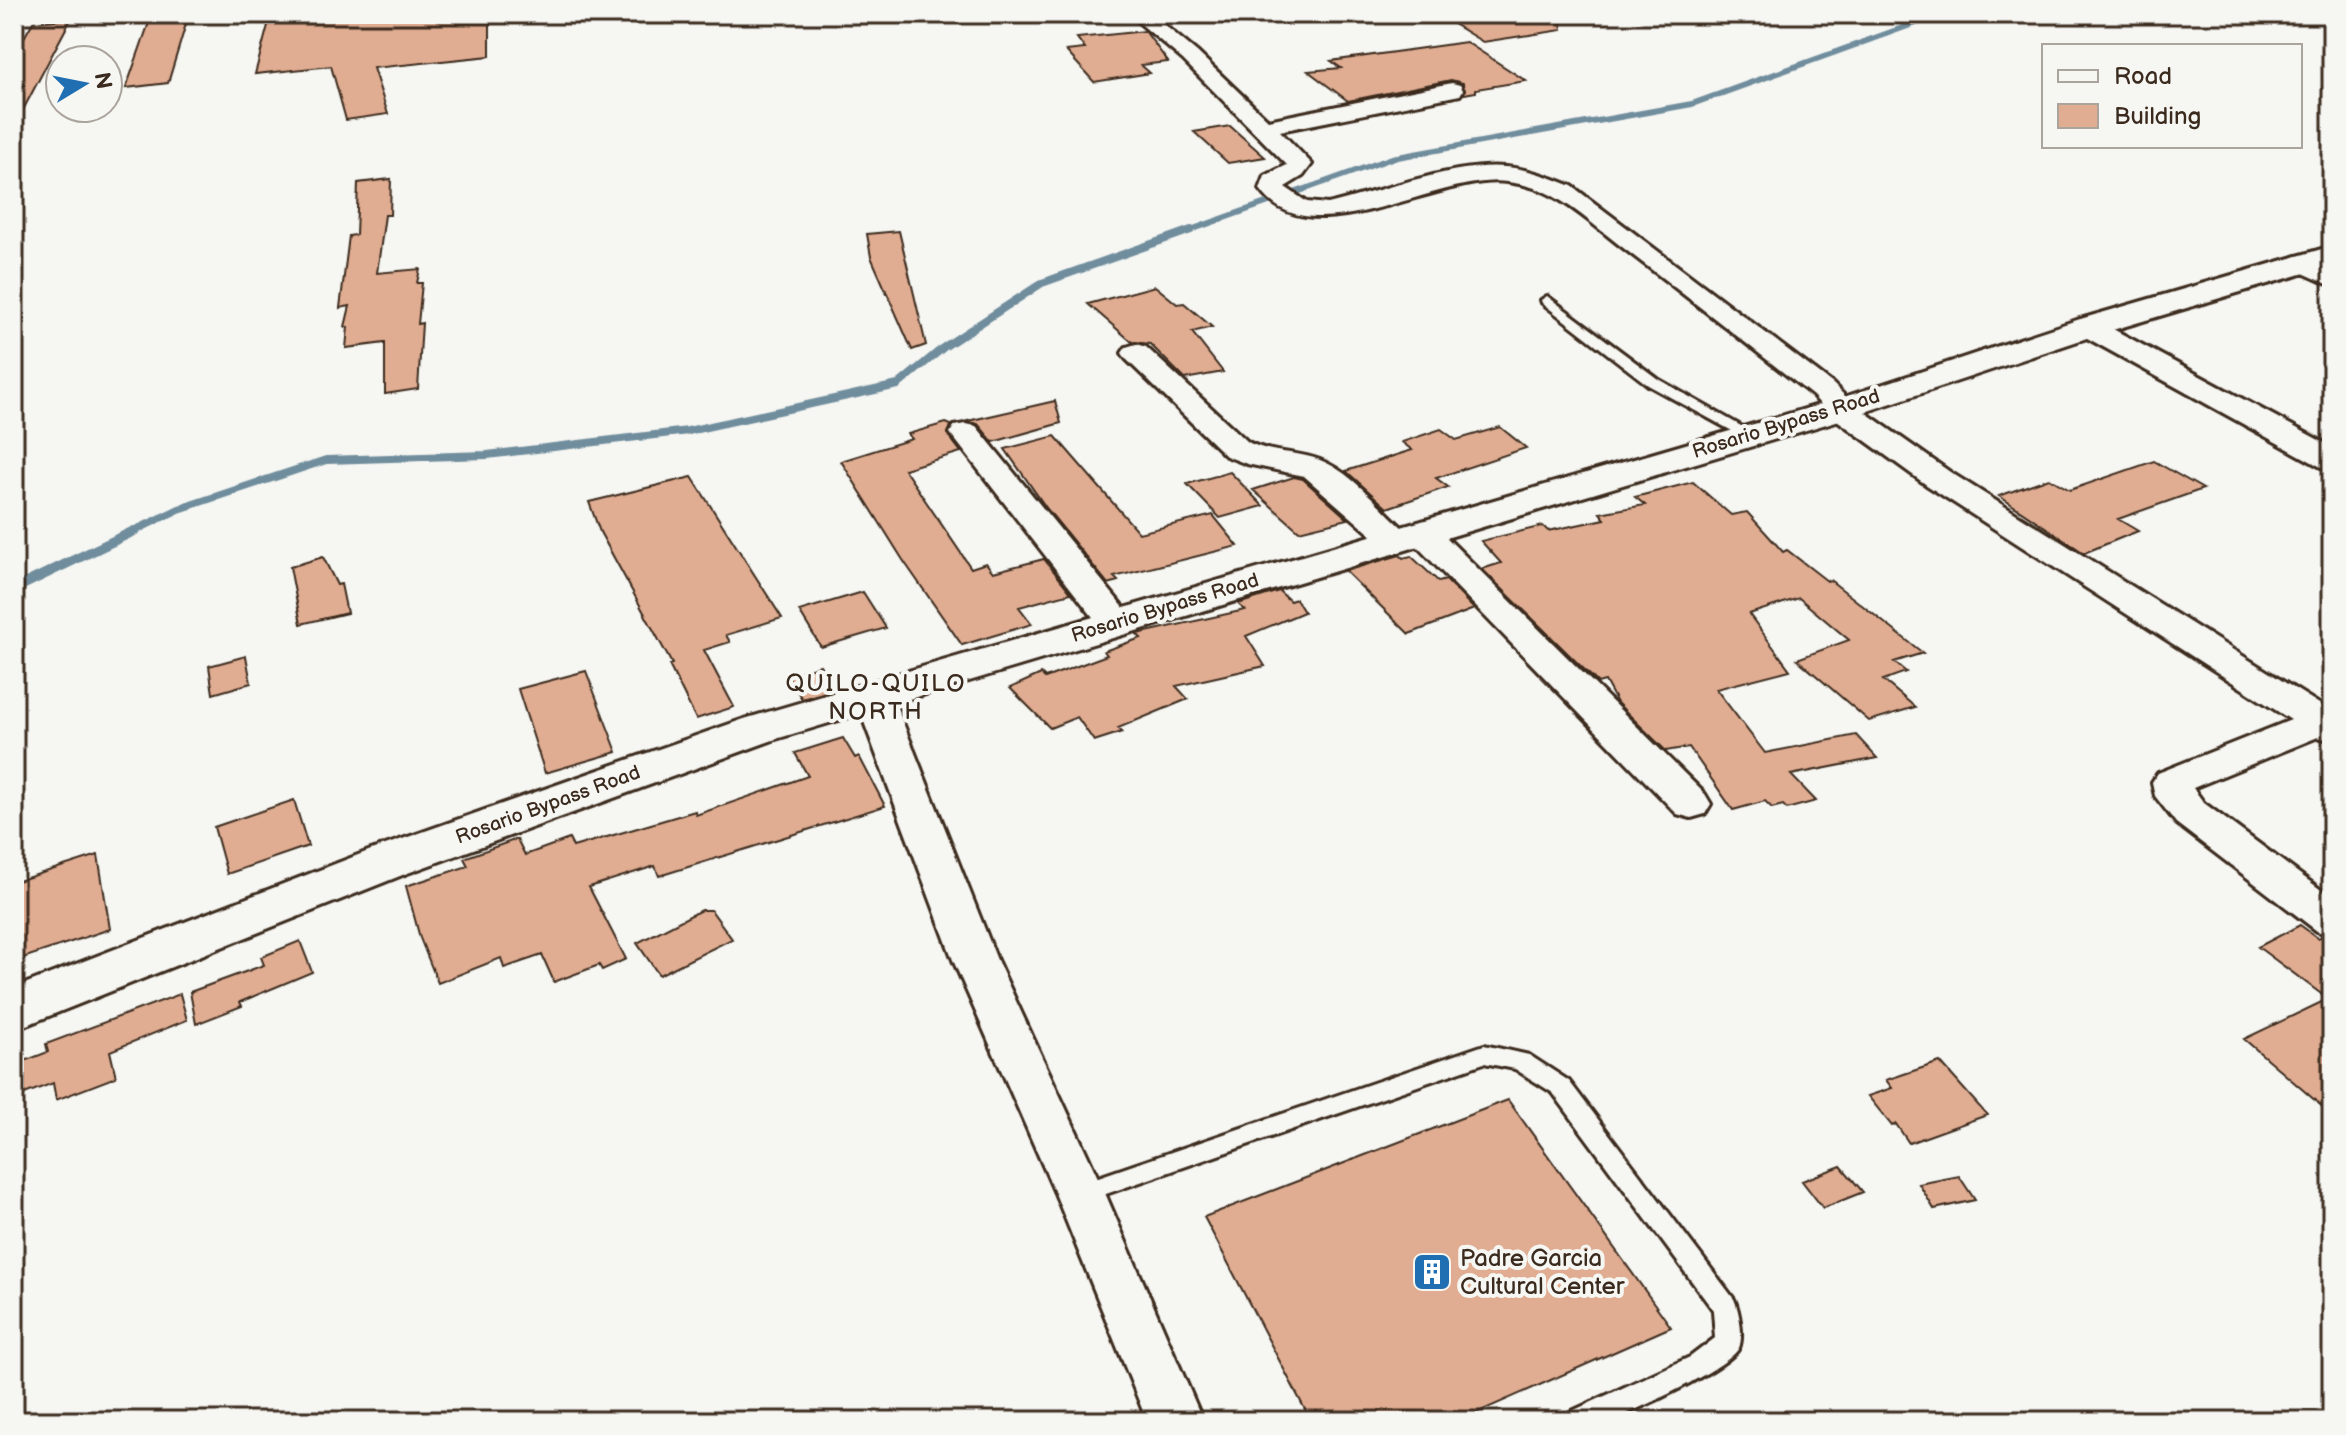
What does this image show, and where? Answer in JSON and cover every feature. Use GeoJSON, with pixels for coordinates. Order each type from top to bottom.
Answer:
{"type":"FeatureCollection","features":[{"type":"Feature","properties":{"kind":"main road","name":"Rosario Bypass Road"},"geometry":{"type":"LineString","coordinates":[[14,1010],[388,862],[760,729],[1841,409],[2088,327],[2322,265]]}},
{"type":"Feature","properties":{"kind":"street"},"geometry":{"type":"LineString","coordinates":[[1139,14],[1190,56],[1300,164],[1295,171],[1274,181],[1272,189],[1300,208],[1328,212],[1467,176],[1503,174],[1534,179],[1563,191],[1684,281],[1823,390],[1841,409],[1939,479],[2326,726]]}},
{"type":"Feature","properties":{"kind":"street"},"geometry":{"type":"LineString","coordinates":[[1263,128],[1452,90]]}},
{"type":"Feature","properties":{"kind":"street"},"geometry":{"type":"LineString","coordinates":[[2088,327],[2332,460]]}},
{"type":"Feature","properties":{"kind":"street"},"geometry":{"type":"LineString","coordinates":[[1136,353],[1237,449],[1255,460],[1296,463],[1316,470],[1409,536],[1691,804]]}},
{"type":"Feature","properties":{"kind":"street"},"geometry":{"type":"LineString","coordinates":[[965,433],[1116,622]]}},
{"type":"Feature","properties":{"kind":"street"},"geometry":{"type":"LineString","coordinates":[[873,695],[975,960],[1080,1193],[1175,1421]]}},
{"type":"Feature","properties":{"kind":"street"},"geometry":{"type":"LineString","coordinates":[[2326,726],[2172,782],[2175,796],[2190,813],[2332,920]]}},
{"type":"Feature","properties":{"kind":"lane"},"geometry":{"type":"LineString","coordinates":[[1547,300],[1653,382],[1750,435]]}},
{"type":"Feature","properties":{"kind":"lane"},"geometry":{"type":"LineString","coordinates":[[1080,1193],[1484,1054],[1521,1061],[1561,1087],[1725,1307],[1728,1343],[1699,1365],[1579,1421]]}},
{"type":"Feature","properties":{"kind":"building"},"geometry":{"type":"Polygon","coordinates":[[[152,14],[189,14],[168,83],[126,88],[152,14]]]}},
{"type":"Feature","properties":{"kind":"building"},"geometry":{"type":"Polygon","coordinates":[[[271,14],[490,14],[490,56],[373,68],[388,114],[346,120],[331,66],[255,74],[271,14]]]}},
{"type":"Feature","properties":{"kind":"building"},"geometry":{"type":"Polygon","coordinates":[[[1437,14],[1560,14],[1562,30],[1483,42],[1437,14]]]}},
{"type":"Feature","properties":{"kind":"building"},"geometry":{"type":"Polygon","coordinates":[[[71,19],[58,44],[44,44],[44,70],[14,127],[14,55],[33,22],[71,19]]]}},
{"type":"Feature","properties":{"kind":"building"},"geometry":{"type":"Polygon","coordinates":[[[1145,31],[1168,62],[1141,65],[1150,73],[1094,82],[1066,51],[1085,49],[1077,38],[1145,31]]]}},
{"type":"Feature","properties":{"kind":"building"},"geometry":{"type":"Polygon","coordinates":[[[1466,42],[1526,81],[1476,89],[1476,92],[1464,94],[1463,83],[1451,80],[1348,101],[1308,71],[1341,68],[1331,61],[1466,42]]]}},
{"type":"Feature","properties":{"kind":"building"},"geometry":{"type":"Polygon","coordinates":[[[1230,126],[1265,157],[1228,163],[1194,132],[1230,126]]]}},
{"type":"Feature","properties":{"kind":"building"},"geometry":{"type":"Polygon","coordinates":[[[391,179],[390,215],[385,215],[377,273],[420,269],[417,283],[422,283],[418,324],[422,323],[418,389],[385,394],[385,343],[346,348],[348,327],[345,327],[350,306],[340,308],[349,236],[356,235],[358,183],[391,179]]]}},
{"type":"Feature","properties":{"kind":"building"},"geometry":{"type":"Polygon","coordinates":[[[899,231],[926,345],[912,350],[871,257],[867,234],[899,231]]]}},
{"type":"Feature","properties":{"kind":"building"},"geometry":{"type":"Polygon","coordinates":[[[1155,286],[1177,304],[1184,303],[1212,327],[1192,332],[1223,372],[1185,379],[1150,344],[1132,342],[1088,304],[1155,286]]]}},
{"type":"Feature","properties":{"kind":"building"},"geometry":{"type":"Polygon","coordinates":[[[1055,401],[1061,423],[993,442],[978,424],[968,421],[1055,401]]]}},
{"type":"Feature","properties":{"kind":"building"},"geometry":{"type":"Polygon","coordinates":[[[946,423],[951,425],[948,435],[961,452],[904,469],[971,568],[986,563],[993,572],[1044,559],[1071,593],[1019,607],[1032,624],[962,645],[903,560],[841,461],[912,439],[908,434],[946,423]]]}},
{"type":"Feature","properties":{"kind":"building"},"geometry":{"type":"Polygon","coordinates":[[[1500,427],[1526,448],[1436,478],[1448,487],[1387,508],[1346,471],[1412,450],[1402,442],[1441,429],[1456,440],[1500,427]]]}},
{"type":"Feature","properties":{"kind":"building"},"geometry":{"type":"Polygon","coordinates":[[[1055,436],[1139,533],[1213,515],[1238,546],[1114,577],[1118,581],[1108,584],[1047,509],[1005,449],[1055,436]]]}},
{"type":"Feature","properties":{"kind":"building"},"geometry":{"type":"Polygon","coordinates":[[[2154,461],[2203,489],[2118,519],[2138,531],[2084,553],[1999,496],[2049,478],[2070,490],[2154,461]]]}},
{"type":"Feature","properties":{"kind":"building"},"geometry":{"type":"Polygon","coordinates":[[[1230,472],[1263,506],[1220,518],[1187,484],[1230,472]]]}},
{"type":"Feature","properties":{"kind":"building"},"geometry":{"type":"Polygon","coordinates":[[[692,477],[782,618],[726,635],[730,642],[704,650],[734,707],[696,719],[669,665],[672,664],[600,532],[589,502],[692,477]]]}},
{"type":"Feature","properties":{"kind":"building"},"geometry":{"type":"Polygon","coordinates":[[[1294,477],[1303,479],[1348,519],[1299,531],[1253,490],[1294,477]]]}},
{"type":"Feature","properties":{"kind":"building"},"geometry":{"type":"Polygon","coordinates":[[[1693,482],[1731,515],[1747,512],[1783,552],[1787,550],[1827,581],[1830,580],[1923,653],[1894,662],[1906,672],[1883,680],[1915,707],[1869,721],[1797,659],[1849,640],[1799,598],[1749,614],[1790,670],[1716,689],[1765,753],[1856,735],[1877,758],[1791,775],[1816,801],[1787,809],[1783,805],[1772,808],[1765,801],[1733,810],[1689,747],[1666,751],[1617,703],[1605,681],[1598,683],[1482,569],[1501,563],[1481,541],[1543,526],[1548,531],[1605,519],[1600,513],[1645,505],[1635,497],[1693,482]]]}},
{"type":"Feature","properties":{"kind":"building"},"geometry":{"type":"Polygon","coordinates":[[[1400,555],[1403,558],[1411,556],[1439,582],[1446,580],[1474,609],[1409,634],[1345,571],[1400,555]]]}},
{"type":"Feature","properties":{"kind":"building"},"geometry":{"type":"Polygon","coordinates":[[[323,557],[337,585],[341,584],[347,613],[301,624],[290,567],[323,557]]]}},
{"type":"Feature","properties":{"kind":"building"},"geometry":{"type":"Polygon","coordinates":[[[1279,591],[1290,601],[1296,599],[1304,612],[1246,636],[1265,666],[1176,686],[1188,699],[1118,728],[1122,732],[1094,741],[1077,717],[1050,728],[1010,688],[1041,674],[1045,678],[1107,655],[1104,651],[1141,638],[1137,634],[1245,610],[1238,604],[1279,591]]]}},
{"type":"Feature","properties":{"kind":"building"},"geometry":{"type":"Polygon","coordinates":[[[863,592],[886,628],[821,647],[799,611],[863,592]]]}},
{"type":"Feature","properties":{"kind":"building"},"geometry":{"type":"Polygon","coordinates":[[[246,656],[251,683],[213,694],[209,666],[246,656]]]}},
{"type":"Feature","properties":{"kind":"building"},"geometry":{"type":"Polygon","coordinates":[[[820,665],[836,689],[802,699],[788,676],[820,665]]]}},
{"type":"Feature","properties":{"kind":"building"},"geometry":{"type":"Polygon","coordinates":[[[586,671],[617,752],[545,773],[518,689],[586,671]]]}},
{"type":"Feature","properties":{"kind":"building"},"geometry":{"type":"Polygon","coordinates":[[[843,738],[855,758],[859,756],[885,806],[659,876],[655,866],[589,887],[626,959],[602,970],[599,965],[554,982],[542,955],[504,968],[501,958],[438,983],[420,938],[406,886],[468,866],[464,858],[517,839],[525,855],[569,839],[573,847],[695,811],[696,815],[808,776],[795,753],[843,738]]]}},
{"type":"Feature","properties":{"kind":"building"},"geometry":{"type":"Polygon","coordinates":[[[294,800],[308,846],[227,874],[214,827],[294,800]]]}},
{"type":"Feature","properties":{"kind":"building"},"geometry":{"type":"Polygon","coordinates":[[[98,855],[110,929],[20,959],[14,882],[98,855]]]}},
{"type":"Feature","properties":{"kind":"building"},"geometry":{"type":"Polygon","coordinates":[[[701,910],[711,910],[732,939],[659,975],[637,943],[701,910]]]}},
{"type":"Feature","properties":{"kind":"building"},"geometry":{"type":"Polygon","coordinates":[[[2300,925],[2318,938],[2332,939],[2332,1115],[2244,1039],[2328,999],[2258,947],[2300,925]]]}},
{"type":"Feature","properties":{"kind":"building"},"geometry":{"type":"Polygon","coordinates":[[[300,941],[312,972],[196,1024],[190,992],[264,965],[261,957],[300,941]]]}},
{"type":"Feature","properties":{"kind":"building"},"geometry":{"type":"Polygon","coordinates":[[[180,994],[187,1020],[110,1051],[116,1077],[56,1100],[53,1083],[14,1098],[14,1065],[48,1052],[46,1044],[180,994]]]}},
{"type":"Feature","properties":{"kind":"building"},"geometry":{"type":"Polygon","coordinates":[[[1940,1062],[1987,1115],[1909,1143],[1896,1124],[1892,1126],[1868,1096],[1892,1088],[1886,1080],[1940,1062]]]}},
{"type":"Feature","properties":{"kind":"building","name":"Padre Garcia Cultural Center"},"geometry":{"type":"Polygon","coordinates":[[[1508,1100],[1671,1327],[1458,1421],[1311,1421],[1204,1217],[1508,1100]]]}},
{"type":"Feature","properties":{"kind":"building"},"geometry":{"type":"Polygon","coordinates":[[[1841,1166],[1863,1192],[1823,1208],[1802,1181],[1841,1166]]]}},
{"type":"Feature","properties":{"kind":"building"},"geometry":{"type":"Polygon","coordinates":[[[1959,1176],[1975,1200],[1934,1209],[1919,1184],[1959,1176]]]}},
{"type":"Feature","properties":{"kind":"waterway"},"geometry":{"type":"LineString","coordinates":[[1185,232],[1392,158],[1692,104],[1941,14]]}},
{"type":"Feature","properties":{"kind":"waterway"},"geometry":{"type":"LineString","coordinates":[[130,533],[179,509],[326,460],[487,455],[688,431],[898,385],[944,347],[1042,283],[1191,230]]}},
{"type":"Feature","properties":{"kind":"waterway"},"geometry":{"type":"LineString","coordinates":[[14,589],[134,531]]}},
{"type":"Feature","properties":{"kind":"place","name":"Padre Garcia Cultural Center"},"geometry":{"type":"Point","coordinates":[1432,1272]}},
{"type":"Feature","properties":{"kind":"district","name":"QUILO-QUILO NORTH"},"geometry":{"type":"Point","coordinates":[876,697]}}]}
